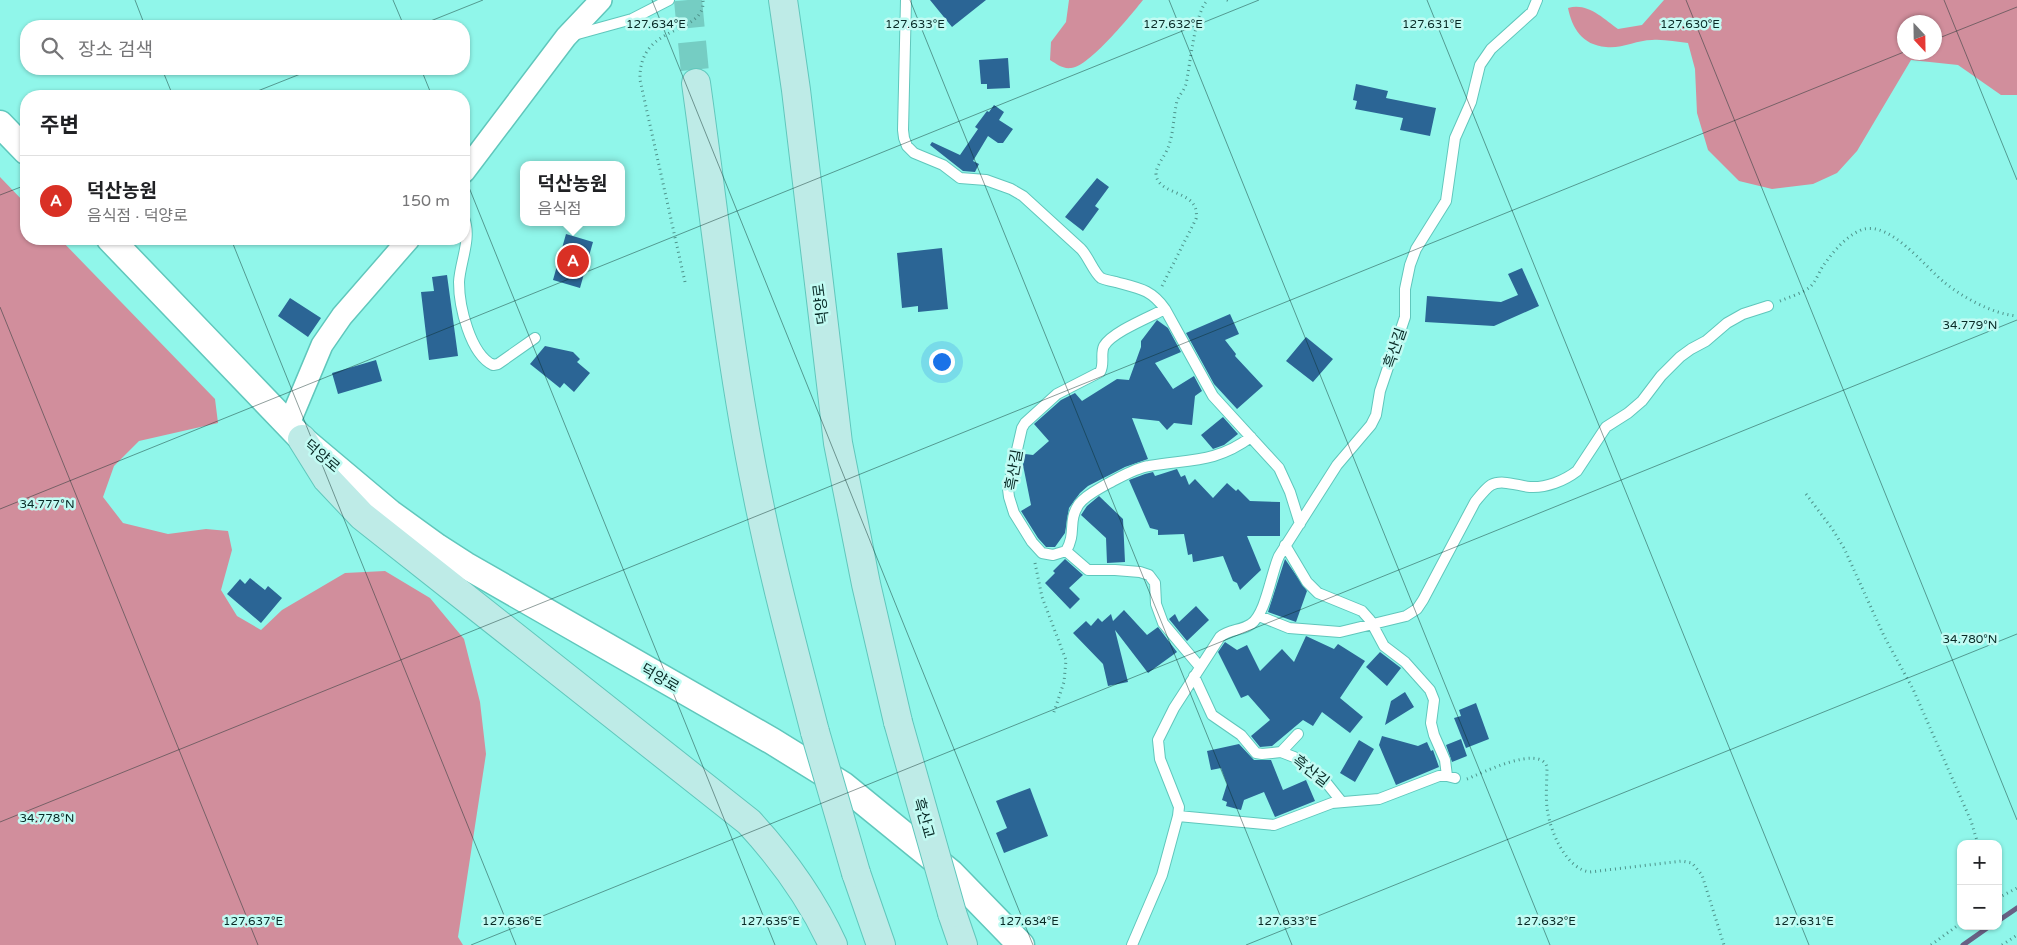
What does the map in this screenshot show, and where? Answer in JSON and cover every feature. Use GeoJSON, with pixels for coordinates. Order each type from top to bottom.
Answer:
{"type":"FeatureCollection","features":[{"type":"Feature","properties":{"kind":"main road","name":"덕양로"},"geometry":{"type":"LineString","coordinates":[[783,0],[796,90],[838,443],[866,584],[898,722]]}},
{"type":"Feature","properties":{"kind":"main road"},"geometry":{"type":"LineString","coordinates":[[696,83],[742,410],[772,565],[815,732],[856,873],[881,945]]}},
{"type":"Feature","properties":{"kind":"main road"},"geometry":{"type":"LineString","coordinates":[[295,432],[328,479],[362,516],[749,822],[772,847],[804,890],[833,945]]}},
{"type":"Feature","properties":{"kind":"main road","name":"흑산교"},"geometry":{"type":"LineString","coordinates":[[898,722],[952,913],[963,945]]}},
{"type":"Feature","properties":{"kind":"street"},"geometry":{"type":"LineString","coordinates":[[470,164],[566,37],[601,0]]}},
{"type":"Feature","properties":{"kind":"street"},"geometry":{"type":"LineString","coordinates":[[0,124],[20,145]]}},
{"type":"Feature","properties":{"kind":"street","name":"덕양로"},"geometry":{"type":"LineString","coordinates":[[116,245],[295,432],[390,513],[444,552],[772,741],[843,785],[951,873],[1021,945]]}},
{"type":"Feature","properties":{"kind":"street"},"geometry":{"type":"LineString","coordinates":[[295,432],[322,345],[342,316],[404,245]]}},
{"type":"Feature","properties":{"kind":"lane"},"geometry":{"type":"LineString","coordinates":[[566,37],[620,23],[669,0]]}},
{"type":"Feature","properties":{"kind":"lane"},"geometry":{"type":"LineString","coordinates":[[906,0],[908,8],[903,130],[907,146],[914,152],[943,165],[960,178],[986,180],[1011,189],[1023,196],[1081,249],[1088,257],[1097,275],[1103,279],[1144,290],[1156,298],[1165,310],[1213,396],[1279,468],[1290,492],[1300,524]]}},
{"type":"Feature","properties":{"kind":"lane","name":"흑산길"},"geometry":{"type":"LineString","coordinates":[[1259,616],[1274,566],[1285,545],[1337,465],[1371,425],[1376,415],[1380,392],[1405,317],[1405,289],[1410,265],[1416,249],[1446,201],[1456,138],[1471,102],[1480,65],[1491,49],[1532,12],[1537,0]]}},
{"type":"Feature","properties":{"kind":"lane"},"geometry":{"type":"LineString","coordinates":[[465,245],[459,282],[460,298],[468,328],[481,355],[488,363],[498,364],[535,338]]}},
{"type":"Feature","properties":{"kind":"lane"},"geometry":{"type":"LineString","coordinates":[[1132,945],[1162,875],[1178,816],[1179,807],[1160,758],[1158,740],[1174,708],[1215,643],[1224,633],[1250,625],[1259,616],[1289,628],[1331,633],[1406,616],[1417,609],[1475,502],[1492,484],[1500,482],[1539,487],[1571,475],[1577,471],[1606,427],[1635,408],[1661,376],[1680,357],[1706,342],[1727,323],[1743,314],[1768,306]]}},
{"type":"Feature","properties":{"kind":"lane","name":"흑산길"},"geometry":{"type":"LineString","coordinates":[[1165,310],[1110,340],[1103,349],[1103,364],[1100,372],[1064,389],[1050,398],[1022,428],[1008,489],[1014,513],[1042,554],[1053,555],[1066,551],[1088,570],[1140,572],[1149,575],[1155,583],[1156,604],[1162,623],[1197,671],[1212,715],[1241,735],[1256,753],[1281,752],[1294,757],[1326,781],[1341,801]]}},
{"type":"Feature","properties":{"kind":"lane"},"geometry":{"type":"LineString","coordinates":[[1066,551],[1073,534],[1071,522],[1075,512],[1082,501],[1096,490],[1143,467],[1221,455],[1236,448],[1251,437]]}},
{"type":"Feature","properties":{"kind":"lane"},"geometry":{"type":"LineString","coordinates":[[1285,545],[1302,576],[1313,589],[1318,593],[1362,611],[1372,624],[1384,646],[1416,673],[1433,694],[1431,723],[1451,777]]}},
{"type":"Feature","properties":{"kind":"lane"},"geometry":{"type":"LineString","coordinates":[[1281,752],[1298,734]]}},
{"type":"Feature","properties":{"kind":"lane","name":"흑산길"},"geometry":{"type":"LineString","coordinates":[[1178,816],[1274,825],[1341,801],[1370,801],[1439,776],[1451,777]]}},
{"type":"Feature","properties":{"kind":"path"},"geometry":{"type":"LineString","coordinates":[[684,282],[639,72],[644,57],[656,40],[694,20],[702,10],[703,0]]}},
{"type":"Feature","properties":{"kind":"path"},"geometry":{"type":"LineString","coordinates":[[1156,298],[1196,219],[1197,212],[1194,205],[1187,198],[1164,186],[1158,179],[1156,172],[1168,149],[1178,99],[1186,85],[1198,20],[1202,6],[1208,0]]}},
{"type":"Feature","properties":{"kind":"path"},"geometry":{"type":"LineString","coordinates":[[1768,306],[1808,289],[1844,240],[1869,228],[1883,231],[1894,237],[1947,284],[1968,297],[2004,314],[2017,316]]}},
{"type":"Feature","properties":{"kind":"path"},"geometry":{"type":"LineString","coordinates":[[1806,494],[1844,548],[1884,636],[1913,690],[1971,820],[1977,840]]}},
{"type":"Feature","properties":{"kind":"path"},"geometry":{"type":"LineString","coordinates":[[1032,542],[1042,597],[1066,660],[1064,682],[1053,715]]}},
{"type":"Feature","properties":{"kind":"path"},"geometry":{"type":"LineString","coordinates":[[1451,777],[1465,780],[1521,759],[1542,759],[1546,762],[1547,767],[1547,804],[1550,824],[1565,854],[1572,862],[1578,868],[1590,872],[1682,861],[1692,863],[1702,875],[1724,945]]}},
{"type":"Feature","properties":{"kind":"path"},"geometry":{"type":"LineString","coordinates":[[2002,896],[2017,888]]}},
{"type":"Feature","properties":{"kind":"path"},"geometry":{"type":"LineString","coordinates":[[1931,945],[1957,926]]}},
{"type":"Feature","properties":{"kind":"path"},"geometry":{"type":"LineString","coordinates":[[2002,945],[2017,935]]}},
{"type":"Feature","properties":{"kind":"shaded area"},"geometry":{"type":"Polygon","coordinates":[[[1069,0],[1143,0],[1099,50],[1079,65],[1065,68],[1050,60],[1051,42],[1066,22],[1069,0]]]}},
{"type":"Feature","properties":{"kind":"shaded area"},"geometry":{"type":"Polygon","coordinates":[[[1664,0],[2017,0],[2017,95],[2001,95],[1958,65],[1911,60],[1857,151],[1837,173],[1813,184],[1772,189],[1739,181],[1708,150],[1697,113],[1695,69],[1688,43],[1646,40],[1617,47],[1598,46],[1584,39],[1575,29],[1568,8],[1582,7],[1588,9],[1618,29],[1642,25],[1664,0]]]}},
{"type":"Feature","properties":{"kind":"shaded area"},"geometry":{"type":"Polygon","coordinates":[[[0,177],[20,198],[20,245],[66,245],[215,399],[218,423],[139,441],[114,466],[103,497],[123,523],[168,534],[206,529],[228,531],[232,550],[221,590],[237,616],[261,630],[282,610],[345,573],[385,571],[430,598],[464,639],[480,702],[486,754],[458,937],[463,945],[0,945],[0,177]]]}},
{"type":"Feature","properties":{"kind":"building"},"geometry":{"type":"Polygon","coordinates":[[[930,0],[986,0],[952,27],[930,0]]]}},
{"type":"Feature","properties":{"kind":"building"},"geometry":{"type":"Polygon","coordinates":[[[1008,58],[1010,88],[987,89],[987,84],[981,84],[979,60],[1008,58]]]}},
{"type":"Feature","properties":{"kind":"building"},"geometry":{"type":"Polygon","coordinates":[[[1356,84],[1388,91],[1386,98],[1436,108],[1430,136],[1400,130],[1403,118],[1355,109],[1357,101],[1353,100],[1356,84]]]}},
{"type":"Feature","properties":{"kind":"building"},"geometry":{"type":"Polygon","coordinates":[[[994,105],[1004,112],[999,120],[1013,129],[1003,143],[998,143],[988,136],[973,161],[979,164],[975,172],[963,171],[930,145],[932,142],[960,155],[978,129],[975,127],[994,105]]]}},
{"type":"Feature","properties":{"kind":"building"},"geometry":{"type":"Polygon","coordinates":[[[1097,178],[1109,187],[1095,206],[1099,209],[1083,231],[1065,217],[1097,178]]]}},
{"type":"Feature","properties":{"kind":"building"},"geometry":{"type":"Polygon","coordinates":[[[566,234],[593,242],[580,288],[553,280],[566,234]]]}},
{"type":"Feature","properties":{"kind":"building"},"geometry":{"type":"Polygon","coordinates":[[[942,248],[948,309],[918,312],[918,306],[902,308],[897,253],[942,248]]]}},
{"type":"Feature","properties":{"kind":"building"},"geometry":{"type":"Polygon","coordinates":[[[1522,268],[1539,306],[1494,326],[1425,322],[1427,296],[1501,302],[1518,295],[1508,274],[1522,268]]]}},
{"type":"Feature","properties":{"kind":"building"},"geometry":{"type":"Polygon","coordinates":[[[447,275],[458,356],[429,360],[421,292],[434,291],[432,277],[447,275]]]}},
{"type":"Feature","properties":{"kind":"building"},"geometry":{"type":"Polygon","coordinates":[[[290,298],[321,318],[308,337],[278,316],[290,298]]]}},
{"type":"Feature","properties":{"kind":"building"},"geometry":{"type":"Polygon","coordinates":[[[1230,314],[1239,334],[1225,340],[1236,354],[1235,356],[1263,386],[1237,409],[1214,384],[1186,333],[1230,314]]]}},
{"type":"Feature","properties":{"kind":"building"},"geometry":{"type":"Polygon","coordinates":[[[1157,320],[1168,328],[1181,352],[1155,363],[1173,389],[1194,376],[1202,391],[1195,396],[1192,425],[1174,423],[1167,430],[1159,421],[1132,418],[1148,459],[1125,467],[1088,486],[1069,508],[1065,533],[1055,547],[1046,547],[1021,511],[1031,505],[1023,465],[1025,454],[1033,455],[1049,441],[1034,424],[1061,400],[1075,393],[1082,401],[1117,379],[1129,380],[1141,347],[1141,341],[1157,320]]]}},
{"type":"Feature","properties":{"kind":"building"},"geometry":{"type":"Polygon","coordinates":[[[1306,337],[1333,359],[1313,382],[1286,361],[1306,337]]]}},
{"type":"Feature","properties":{"kind":"building"},"geometry":{"type":"Polygon","coordinates":[[[545,346],[573,352],[580,359],[577,362],[590,373],[574,392],[564,383],[560,388],[530,364],[545,346]]]}},
{"type":"Feature","properties":{"kind":"building"},"geometry":{"type":"Polygon","coordinates":[[[376,360],[382,381],[338,394],[332,373],[376,360]]]}},
{"type":"Feature","properties":{"kind":"building"},"geometry":{"type":"Polygon","coordinates":[[[1223,417],[1238,434],[1224,445],[1213,449],[1201,435],[1223,417]]]}},
{"type":"Feature","properties":{"kind":"building"},"geometry":{"type":"Polygon","coordinates":[[[1177,469],[1181,477],[1185,475],[1189,485],[1195,479],[1213,498],[1227,483],[1236,491],[1238,489],[1250,501],[1280,502],[1280,536],[1247,536],[1261,570],[1240,590],[1237,583],[1233,581],[1223,556],[1193,562],[1192,554],[1188,555],[1184,534],[1158,535],[1158,530],[1150,528],[1129,480],[1153,472],[1155,476],[1177,469]]]}},
{"type":"Feature","properties":{"kind":"building"},"geometry":{"type":"Polygon","coordinates":[[[1099,496],[1123,519],[1125,562],[1107,563],[1106,538],[1081,515],[1087,506],[1099,496]]]}},
{"type":"Feature","properties":{"kind":"building"},"geometry":{"type":"Polygon","coordinates":[[[1065,559],[1083,575],[1069,588],[1080,599],[1070,609],[1045,583],[1055,573],[1053,571],[1065,559]]]}},
{"type":"Feature","properties":{"kind":"building"},"geometry":{"type":"Polygon","coordinates":[[[1285,559],[1307,591],[1296,622],[1268,612],[1285,559]]]}},
{"type":"Feature","properties":{"kind":"building"},"geometry":{"type":"Polygon","coordinates":[[[250,578],[265,590],[268,586],[282,598],[261,623],[227,594],[240,579],[245,584],[250,578]]]}},
{"type":"Feature","properties":{"kind":"building"},"geometry":{"type":"Polygon","coordinates":[[[1196,606],[1209,620],[1187,641],[1169,619],[1175,614],[1179,622],[1196,606]]]}},
{"type":"Feature","properties":{"kind":"building"},"geometry":{"type":"Polygon","coordinates":[[[1124,610],[1147,635],[1158,627],[1177,652],[1148,673],[1115,630],[1128,682],[1108,686],[1103,664],[1073,633],[1086,621],[1091,626],[1098,618],[1102,622],[1111,614],[1113,621],[1124,610]]]}},
{"type":"Feature","properties":{"kind":"building"},"geometry":{"type":"Polygon","coordinates":[[[1306,636],[1334,649],[1338,644],[1365,661],[1340,698],[1363,717],[1350,733],[1322,712],[1313,726],[1303,720],[1272,746],[1260,747],[1251,736],[1270,720],[1248,695],[1241,698],[1218,652],[1225,642],[1237,650],[1247,645],[1260,671],[1282,649],[1294,662],[1306,636]]]}},
{"type":"Feature","properties":{"kind":"building"},"geometry":{"type":"Polygon","coordinates":[[[1380,652],[1401,668],[1387,686],[1366,667],[1380,652]]]}},
{"type":"Feature","properties":{"kind":"building"},"geometry":{"type":"Polygon","coordinates":[[[1405,692],[1414,707],[1385,725],[1391,701],[1405,692]]]}},
{"type":"Feature","properties":{"kind":"building"},"geometry":{"type":"Polygon","coordinates":[[[1476,703],[1489,739],[1466,748],[1454,718],[1461,716],[1459,710],[1476,703]]]}},
{"type":"Feature","properties":{"kind":"building"},"geometry":{"type":"Polygon","coordinates":[[[1382,736],[1418,746],[1427,742],[1431,751],[1433,750],[1439,767],[1396,785],[1379,745],[1382,736]]]}},
{"type":"Feature","properties":{"kind":"building"},"geometry":{"type":"Polygon","coordinates":[[[1461,739],[1467,756],[1452,762],[1446,745],[1461,739]]]}},
{"type":"Feature","properties":{"kind":"building"},"geometry":{"type":"Polygon","coordinates":[[[1359,740],[1374,749],[1355,782],[1340,773],[1359,740]]]}},
{"type":"Feature","properties":{"kind":"building"},"geometry":{"type":"Polygon","coordinates":[[[1239,744],[1254,760],[1271,760],[1283,790],[1306,780],[1315,801],[1275,817],[1264,792],[1244,800],[1241,810],[1226,806],[1227,802],[1222,800],[1227,784],[1221,768],[1211,770],[1207,751],[1239,744]]]}},
{"type":"Feature","properties":{"kind":"building"},"geometry":{"type":"Polygon","coordinates":[[[1030,788],[1048,836],[1004,853],[996,833],[1007,828],[996,801],[1030,788]]]}},
{"type":"Feature","properties":{"kind":"waterway"},"geometry":{"type":"LineString","coordinates":[[2002,918],[2017,908]]}},
{"type":"Feature","properties":{"kind":"waterway"},"geometry":{"type":"LineString","coordinates":[[1963,945],[1984,930]]}},
{"type":"Feature","properties":{"kind":"tunnel"},"geometry":{"type":"LineString","coordinates":[[688,0],[696,83]]}},
{"type":"Feature","properties":{"kind":"place","name":"덕산농원"},"geometry":{"type":"Point","coordinates":[573,261]}}]}
